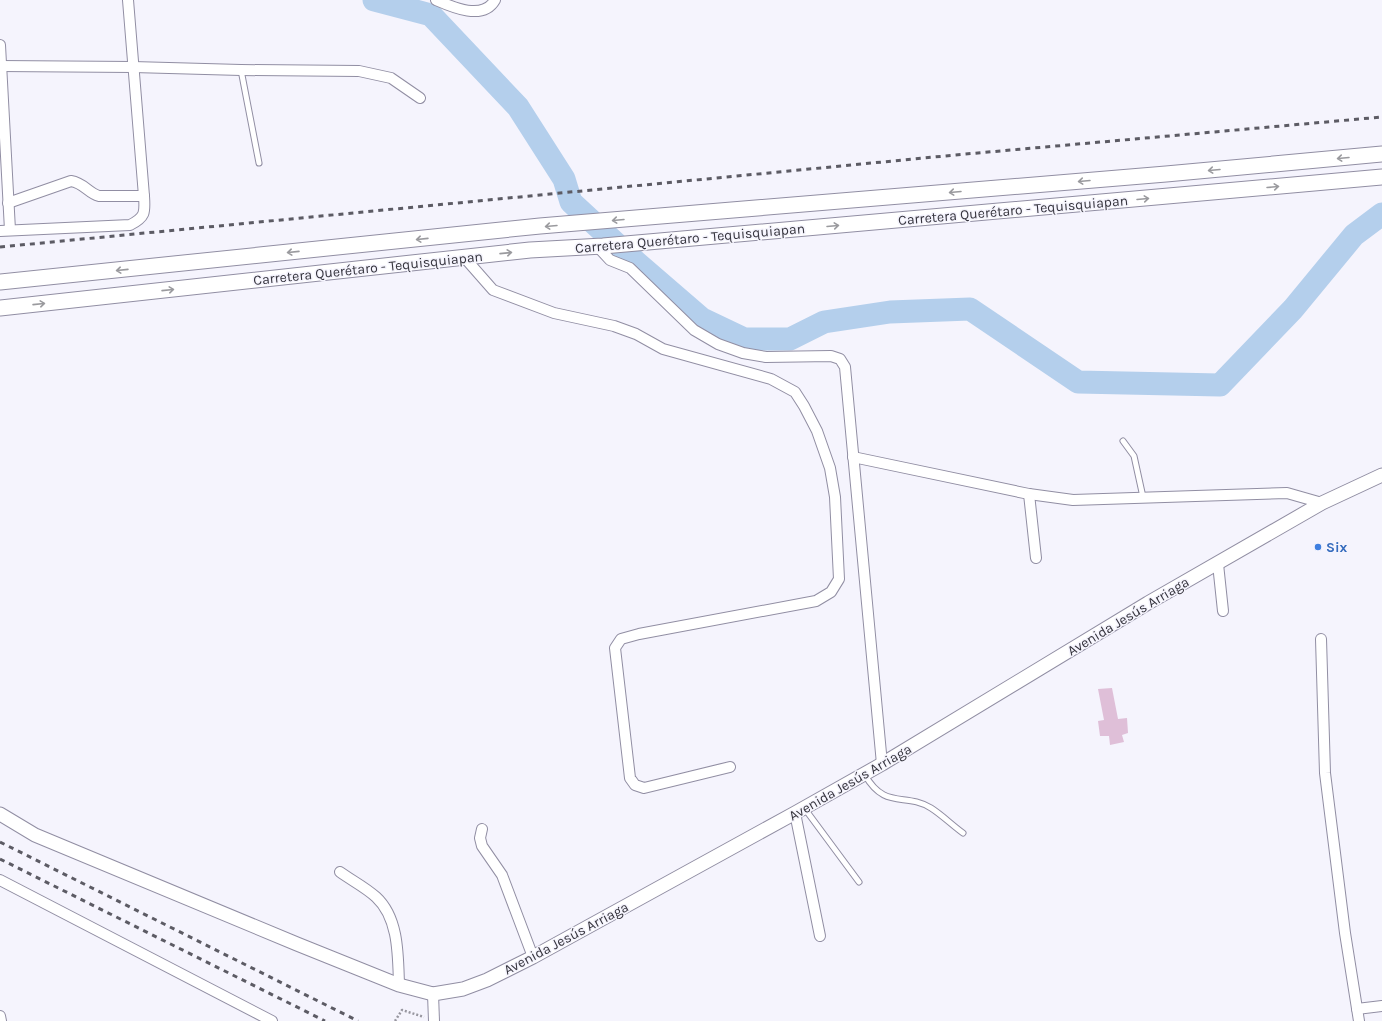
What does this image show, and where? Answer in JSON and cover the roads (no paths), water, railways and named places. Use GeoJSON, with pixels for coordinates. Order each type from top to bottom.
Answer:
{"type":"FeatureCollection","features":[{"type":"Feature","properties":{"kind":"main road","name":"Carretera Querétaro - Tequisquiapan"},"geometry":{"type":"LineString","coordinates":[[0,282],[590,222],[1158,175],[1382,154]]}},
{"type":"Feature","properties":{"kind":"main road","name":"Carretera Querétaro - Tequisquiapan"},"geometry":{"type":"LineString","coordinates":[[0,308],[530,250],[600,246],[1382,177]]}},
{"type":"Feature","properties":{"kind":"street"},"geometry":{"type":"LineString","coordinates":[[0,45],[8,203],[5,231],[130,225],[140,220],[145,212],[128,0]]}},
{"type":"Feature","properties":{"kind":"street"},"geometry":{"type":"LineString","coordinates":[[436,0],[451,7],[469,11],[482,10],[492,6],[495,0]]}},
{"type":"Feature","properties":{"kind":"street"},"geometry":{"type":"LineString","coordinates":[[0,66],[360,71],[390,78],[420,98]]}},
{"type":"Feature","properties":{"kind":"street"},"geometry":{"type":"LineString","coordinates":[[8,203],[71,181],[79,182],[95,195],[144,196]]}},
{"type":"Feature","properties":{"kind":"street"},"geometry":{"type":"LineString","coordinates":[[600,246],[610,260],[630,268],[694,330],[718,344],[743,353],[766,357],[831,356],[840,359],[845,367],[882,764]]}},
{"type":"Feature","properties":{"kind":"street"},"geometry":{"type":"LineString","coordinates":[[464,257],[493,290],[554,313],[614,326],[636,334],[663,349],[771,379],[795,392],[804,406],[817,431],[830,468],[835,497],[839,579],[831,592],[816,601],[639,634],[621,639],[615,648],[630,778],[635,785],[644,788],[730,767]]}},
{"type":"Feature","properties":{"kind":"street"},"geometry":{"type":"LineString","coordinates":[[853,457],[1029,494],[1073,500],[1287,493],[1322,503]]}},
{"type":"Feature","properties":{"kind":"street","name":"Avenida Jesús Arriaga"},"geometry":{"type":"LineString","coordinates":[[0,814],[36,835],[399,985],[433,994],[463,989],[487,980],[533,957],[800,811],[882,764],[1148,603],[1322,503],[1382,475]]}},
{"type":"Feature","properties":{"kind":"street"},"geometry":{"type":"LineString","coordinates":[[1029,494],[1036,558]]}},
{"type":"Feature","properties":{"kind":"street"},"geometry":{"type":"LineString","coordinates":[[1218,564],[1223,611]]}},
{"type":"Feature","properties":{"kind":"street"},"geometry":{"type":"LineString","coordinates":[[1321,638],[1325,773],[1345,933],[1359,1021]]}},
{"type":"Feature","properties":{"kind":"street"},"geometry":{"type":"LineString","coordinates":[[800,811],[820,936]]}},
{"type":"Feature","properties":{"kind":"street"},"geometry":{"type":"LineString","coordinates":[[482,829],[480,838],[482,846],[502,875],[533,957]]}},
{"type":"Feature","properties":{"kind":"street"},"geometry":{"type":"LineString","coordinates":[[340,872],[376,897],[386,908],[394,928],[399,985]]}},
{"type":"Feature","properties":{"kind":"street"},"geometry":{"type":"LineString","coordinates":[[0,880],[272,1021]]}},
{"type":"Feature","properties":{"kind":"street"},"geometry":{"type":"LineString","coordinates":[[430,1019],[433,994]]}},
{"type":"Feature","properties":{"kind":"street"},"geometry":{"type":"LineString","coordinates":[[1357,1009],[1382,1006]]}},
{"type":"Feature","properties":{"kind":"street"},"geometry":{"type":"LineString","coordinates":[[0,1016],[1,1021]]}},
{"type":"Feature","properties":{"kind":"lane"},"geometry":{"type":"LineString","coordinates":[[241,70],[258,163]]}},
{"type":"Feature","properties":{"kind":"lane"},"geometry":{"type":"LineString","coordinates":[[1123,441],[1134,456],[1143,497]]}},
{"type":"Feature","properties":{"kind":"lane"},"geometry":{"type":"LineString","coordinates":[[865,774],[869,781],[881,794],[894,799],[918,802],[931,808],[962,833]]}},
{"type":"Feature","properties":{"kind":"lane"},"geometry":{"type":"LineString","coordinates":[[800,811],[859,882]]}},
{"type":"Feature","properties":{"kind":"waterway"},"geometry":{"type":"LineString","coordinates":[[374,0],[431,15],[518,107],[564,179],[571,202],[636,262],[702,319],[744,339],[790,339],[824,322],[890,312],[970,309],[1078,382],[1220,385],[1293,309],[1354,235],[1382,214]]}},
{"type":"Feature","properties":{"kind":"railway"},"geometry":{"type":"LineString","coordinates":[[0,247],[955,155],[1382,117]]}},
{"type":"Feature","properties":{"kind":"railway"},"geometry":{"type":"LineString","coordinates":[[0,842],[358,1021]]}},
{"type":"Feature","properties":{"kind":"railway"},"geometry":{"type":"LineString","coordinates":[[0,859],[325,1021]]}},
{"type":"Feature","properties":{"kind":"place","name":"Six"},"geometry":{"type":"Point","coordinates":[1318,547]}}]}
